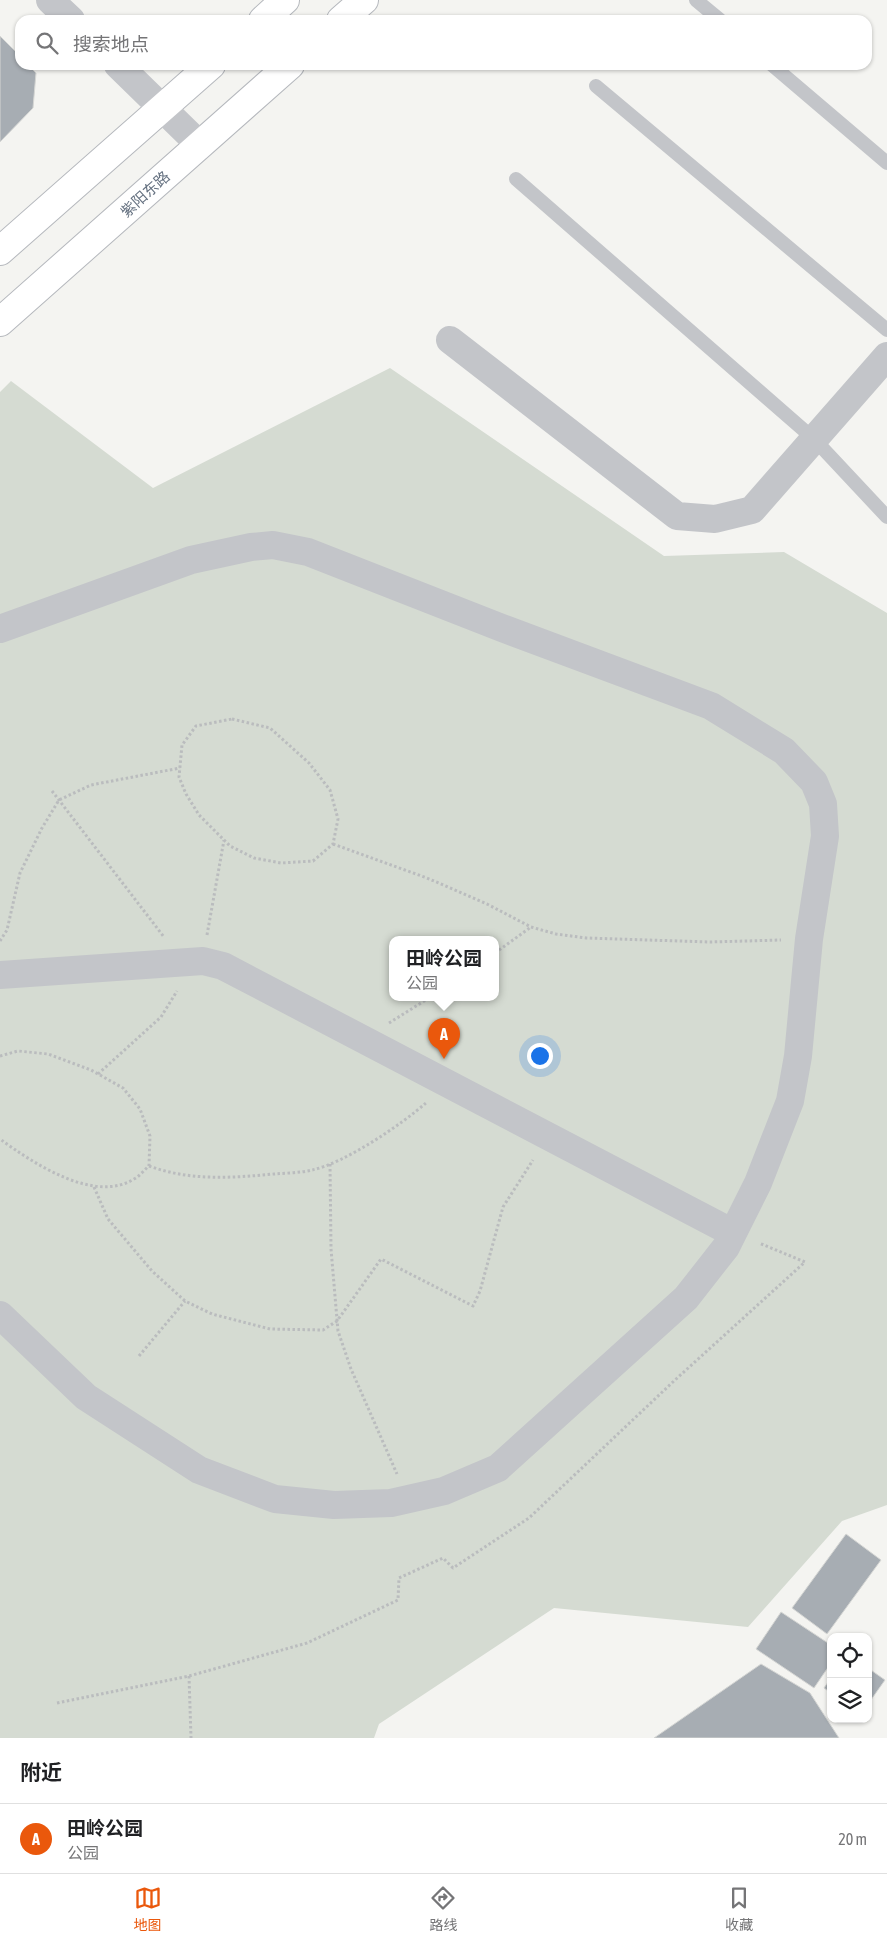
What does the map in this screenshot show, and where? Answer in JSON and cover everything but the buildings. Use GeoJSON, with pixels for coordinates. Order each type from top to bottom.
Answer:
{"type":"FeatureCollection","features":[{"type":"Feature","properties":{"kind":"main road"},"geometry":{"type":"LineString","coordinates":[[268,15],[285,0]]}},
{"type":"Feature","properties":{"kind":"main road"},"geometry":{"type":"LineString","coordinates":[[347,15],[364,0]]}},
{"type":"Feature","properties":{"kind":"main road"},"geometry":{"type":"LineString","coordinates":[[0,251],[205,70]]}},
{"type":"Feature","properties":{"kind":"main road","name":"紫阳东路"},"geometry":{"type":"LineString","coordinates":[[0,322],[284,70]]}},
{"type":"Feature","properties":{"kind":"street"},"geometry":{"type":"LineString","coordinates":[[50,0],[66,15]]}},
{"type":"Feature","properties":{"kind":"street"},"geometry":{"type":"LineString","coordinates":[[123,70],[200,145]]}},
{"type":"Feature","properties":{"kind":"street"},"geometry":{"type":"LineString","coordinates":[[450,340],[677,516],[715,519],[752,510],[887,356]]}},
{"type":"Feature","properties":{"kind":"street"},"geometry":{"type":"LineString","coordinates":[[0,630],[191,560],[251,546],[273,545],[308,552],[502,628],[711,706],[784,752],[814,782],[823,804],[826,836],[809,939],[798,1056],[790,1101],[758,1183],[726,1247],[686,1298],[498,1468],[444,1491],[391,1503],[334,1505],[275,1499],[199,1470],[86,1397],[0,1315]]}},
{"type":"Feature","properties":{"kind":"street"},"geometry":{"type":"LineString","coordinates":[[0,975],[193,962],[223,966],[733,1233]]}},
{"type":"Feature","properties":{"kind":"lane"},"geometry":{"type":"LineString","coordinates":[[696,0],[714,15]]}},
{"type":"Feature","properties":{"kind":"lane"},"geometry":{"type":"LineString","coordinates":[[778,70],[887,163]]}},
{"type":"Feature","properties":{"kind":"lane"},"geometry":{"type":"LineString","coordinates":[[596,86],[887,330]]}},
{"type":"Feature","properties":{"kind":"lane"},"geometry":{"type":"LineString","coordinates":[[516,179],[814,439],[887,517]]}},
{"type":"Feature","properties":{"kind":"path"},"geometry":{"type":"LineString","coordinates":[[232,719],[270,728],[309,763],[330,790],[338,819],[334,844],[312,861],[281,863],[254,858],[230,846],[224,840],[199,815],[186,794],[179,777],[182,746],[196,726],[232,719]]}},
{"type":"Feature","properties":{"kind":"path"},"geometry":{"type":"LineString","coordinates":[[0,941],[7,930],[20,873],[42,828],[59,800],[91,785],[180,768]]}},
{"type":"Feature","properties":{"kind":"path"},"geometry":{"type":"LineString","coordinates":[[52,791],[193,962]]}},
{"type":"Feature","properties":{"kind":"path"},"geometry":{"type":"LineString","coordinates":[[98,1074],[161,1017],[193,962],[224,840]]}},
{"type":"Feature","properties":{"kind":"path"},"geometry":{"type":"LineString","coordinates":[[334,844],[427,878],[487,904],[531,927],[556,934],[586,938],[710,942],[809,939]]}},
{"type":"Feature","properties":{"kind":"path"},"geometry":{"type":"LineString","coordinates":[[499,950],[531,927]]}},
{"type":"Feature","properties":{"kind":"path"},"geometry":{"type":"LineString","coordinates":[[362,1039],[424,1001]]}},
{"type":"Feature","properties":{"kind":"path"},"geometry":{"type":"LineString","coordinates":[[0,1056],[18,1051],[48,1054],[98,1074],[123,1088],[140,1109],[150,1136],[149,1166],[134,1179],[110,1187],[94,1187],[54,1173],[20,1154],[0,1139]]}},
{"type":"Feature","properties":{"kind":"path"},"geometry":{"type":"LineString","coordinates":[[149,1166],[188,1176],[219,1179],[312,1170],[351,1155],[415,1112],[448,1084]]}},
{"type":"Feature","properties":{"kind":"path"},"geometry":{"type":"LineString","coordinates":[[94,1187],[108,1219],[152,1270],[185,1300],[212,1314],[270,1329],[323,1330],[337,1321],[381,1259],[473,1306],[480,1291],[503,1207],[548,1136]]}},
{"type":"Feature","properties":{"kind":"path"},"geometry":{"type":"LineString","coordinates":[[330,1164],[331,1249],[338,1331],[350,1369],[409,1499]]}},
{"type":"Feature","properties":{"kind":"path"},"geometry":{"type":"LineString","coordinates":[[139,1356],[185,1300]]}},
{"type":"Feature","properties":{"kind":"path"},"geometry":{"type":"LineString","coordinates":[[189,1676],[191,1738]]}},
{"type":"Feature","properties":{"kind":"shaded area"},"geometry":{"type":"Polygon","coordinates":[[[390,368],[664,556],[784,552],[887,613],[887,1505],[842,1521],[748,1627],[554,1608],[379,1724],[374,1738],[0,1738],[0,392],[11,381],[153,488],[390,368]]]}},
{"type":"Feature","properties":{"kind":"place","name":"田岭公园"},"geometry":{"type":"Point","coordinates":[444,1059]}}]}
